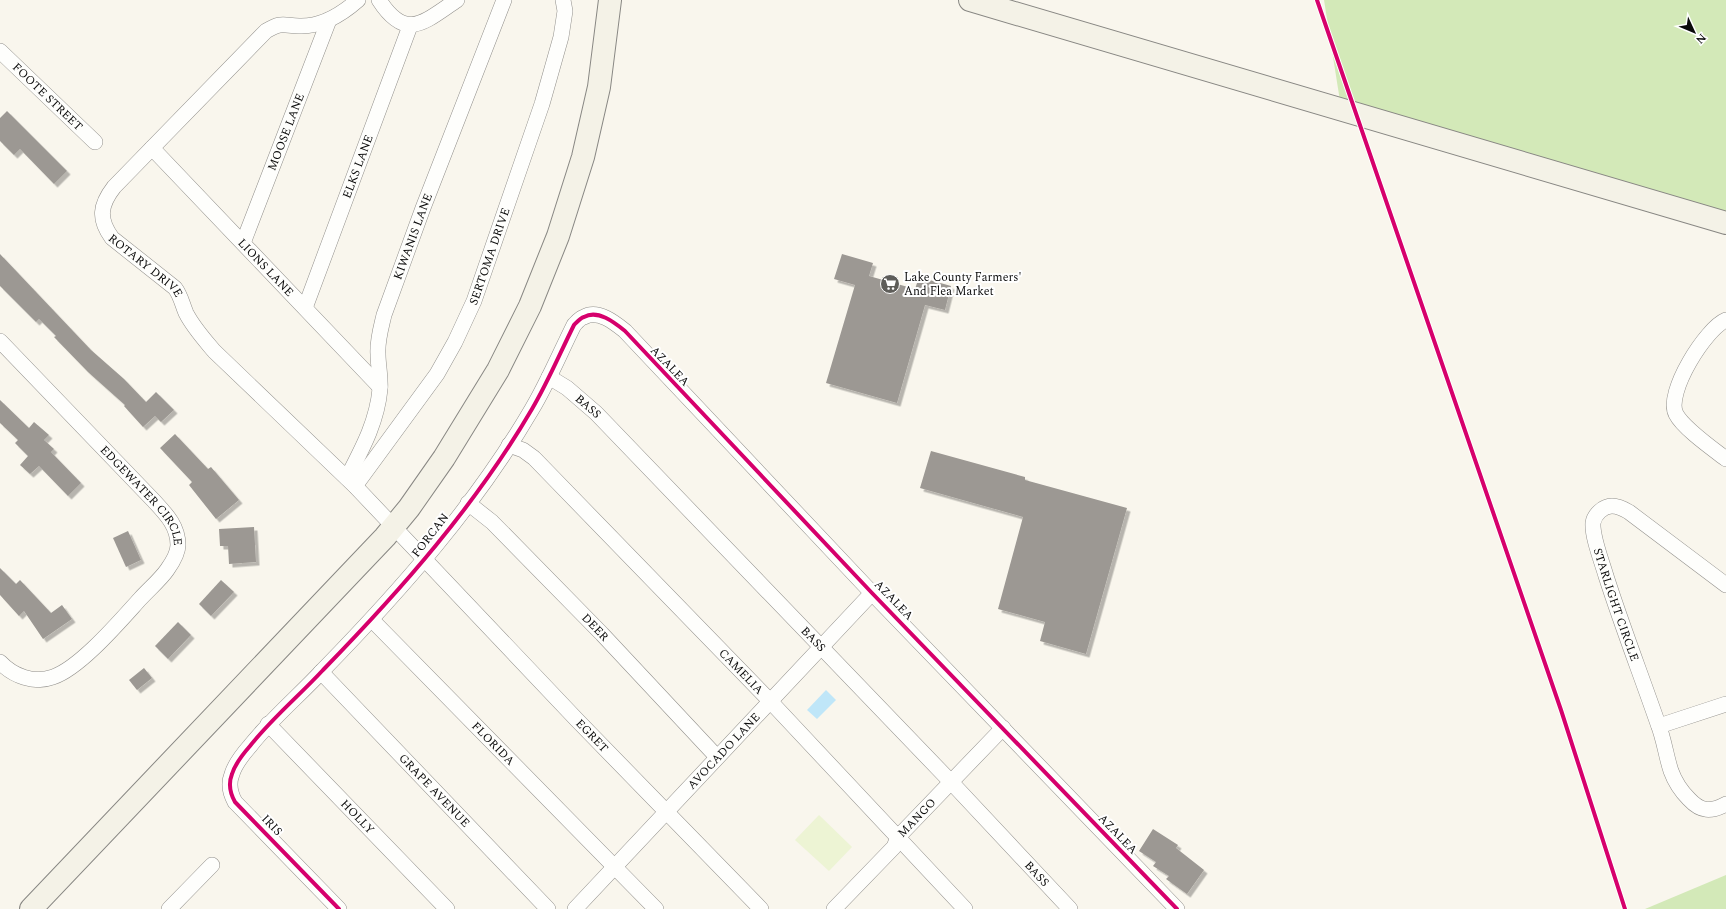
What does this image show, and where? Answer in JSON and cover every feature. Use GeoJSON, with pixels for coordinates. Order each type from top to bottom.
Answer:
{"type":"FeatureCollection","features":[{"type":"Feature","properties":{"kind":"main road"},"geometry":{"type":"LineString","coordinates":[[31,909],[159,776],[394,526],[409,508],[448,451],[498,370],[530,306],[558,236],[583,157],[599,87],[610,0]]}},
{"type":"Feature","properties":{"kind":"main road"},"geometry":{"type":"LineString","coordinates":[[970,0],[1726,223]]}},
{"type":"Feature","properties":{"kind":"street","name":"ROTARY DRIVE"},"geometry":{"type":"LineString","coordinates":[[358,0],[347,10],[329,20],[308,25],[279,24],[266,31],[114,187],[107,196],[102,217],[105,228],[112,238],[175,288],[180,295],[186,312],[194,326],[214,351],[351,482],[394,526]]}},
{"type":"Feature","properties":{"kind":"street"},"geometry":{"type":"LineString","coordinates":[[379,0],[388,14],[397,21],[410,26],[429,19],[457,0]]}},
{"type":"Feature","properties":{"kind":"street","name":"KIWANIS LANE"},"geometry":{"type":"LineString","coordinates":[[351,482],[374,423],[380,387],[378,354],[380,330],[384,315],[423,208],[504,0]]}},
{"type":"Feature","properties":{"kind":"street","name":"SERTOMA DRIVE"},"geometry":{"type":"LineString","coordinates":[[351,482],[437,374],[455,342],[474,301],[542,104],[561,36],[564,0]]}},
{"type":"Feature","properties":{"kind":"street","name":"MOOSE LANE"},"geometry":{"type":"LineString","coordinates":[[243,244],[329,20]]}},
{"type":"Feature","properties":{"kind":"street","name":"ELKS LANE"},"geometry":{"type":"LineString","coordinates":[[305,308],[410,26]]}},
{"type":"Feature","properties":{"kind":"street","name":"FOOTE STREET"},"geometry":{"type":"LineString","coordinates":[[0,51],[95,142]]}},
{"type":"Feature","properties":{"kind":"street","name":"LIONS LANE"},"geometry":{"type":"LineString","coordinates":[[152,148],[380,387]]}},
{"type":"Feature","properties":{"kind":"street","name":"FORCAN"},"geometry":{"type":"LineString","coordinates":[[251,744],[268,724],[372,620],[425,558],[468,503],[509,446],[532,409],[574,325],[584,317],[591,314]]}},
{"type":"Feature","properties":{"kind":"street","name":"AZALEA"},"geometry":{"type":"LineString","coordinates":[[591,314],[600,315],[615,323],[625,331],[872,593],[1177,909]]}},
{"type":"Feature","properties":{"kind":"street"},"geometry":{"type":"LineString","coordinates":[[1726,320],[1715,328],[1703,341],[1675,392],[1674,404],[1675,412],[1679,418],[1706,444],[1726,459]]}},
{"type":"Feature","properties":{"kind":"street","name":"EDGEWATER CIRCLE"},"geometry":{"type":"LineString","coordinates":[[0,341],[154,501],[172,522],[177,534],[178,546],[175,557],[167,570],[120,621],[83,657],[66,671],[41,680],[27,678],[16,674],[0,662]]}},
{"type":"Feature","properties":{"kind":"street","name":"BASS"},"geometry":{"type":"LineString","coordinates":[[549,377],[567,388],[596,413],[951,782],[1070,909]]}},
{"type":"Feature","properties":{"kind":"street","name":"CAMELIA"},"geometry":{"type":"LineString","coordinates":[[509,446],[522,450],[534,458],[770,701],[965,909]]}},
{"type":"Feature","properties":{"kind":"street","name":"DEER"},"geometry":{"type":"LineString","coordinates":[[468,503],[498,527],[602,634],[717,757]]}},
{"type":"Feature","properties":{"kind":"street","name":"STARLIGHT CIRCLE"},"geometry":{"type":"LineString","coordinates":[[1726,585],[1629,512],[1611,506],[1602,509],[1595,516],[1593,523],[1598,550],[1618,614],[1659,726],[1678,786],[1690,800],[1699,807],[1708,811],[1717,809],[1726,804]]}},
{"type":"Feature","properties":{"kind":"street","name":"EGRET"},"geometry":{"type":"LineString","coordinates":[[394,526],[577,720],[762,909]]}},
{"type":"Feature","properties":{"kind":"street","name":"AVOCADO LANE"},"geometry":{"type":"LineString","coordinates":[[575,909],[666,810],[872,593]]}},
{"type":"Feature","properties":{"kind":"street","name":"FLORIDA"},"geometry":{"type":"LineString","coordinates":[[372,620],[656,909]]}},
{"type":"Feature","properties":{"kind":"street","name":"GRAPE AVENUE"},"geometry":{"type":"LineString","coordinates":[[321,672],[548,909]]}},
{"type":"Feature","properties":{"kind":"street"},"geometry":{"type":"LineString","coordinates":[[1659,726],[1726,704]]}},
{"type":"Feature","properties":{"kind":"street","name":"HOLLY"},"geometry":{"type":"LineString","coordinates":[[268,724],[447,909]]}},
{"type":"Feature","properties":{"kind":"street","name":"MANGO"},"geometry":{"type":"LineString","coordinates":[[834,909],[894,847],[898,837],[1003,728]]}},
{"type":"Feature","properties":{"kind":"street","name":"IRIS"},"geometry":{"type":"LineString","coordinates":[[251,744],[232,773],[230,785],[231,796],[235,802],[339,909]]}},
{"type":"Feature","properties":{"kind":"street"},"geometry":{"type":"LineString","coordinates":[[176,907],[212,865]]}},
{"type":"Feature","properties":{"kind":"green space"},"geometry":{"type":"Polygon","coordinates":[[[1324,0],[1726,0],[1726,215],[1340,101],[1324,0]]]}},
{"type":"Feature","properties":{"kind":"green space"},"geometry":{"type":"Polygon","coordinates":[[[819,815],[852,847],[829,871],[795,840],[819,815]]]}},
{"type":"Feature","properties":{"kind":"green space"},"geometry":{"type":"Polygon","coordinates":[[[1726,875],[1726,909],[1645,909],[1726,875]]]}},
{"type":"Feature","properties":{"kind":"water"},"geometry":{"type":"Polygon","coordinates":[[[826,690],[836,700],[817,719],[807,710],[826,690]]]}},
{"type":"Feature","properties":{"kind":"building"},"geometry":{"type":"Polygon","coordinates":[[[7,111],[67,171],[54,184],[20,149],[14,155],[0,141],[0,118],[7,111]]]}},
{"type":"Feature","properties":{"kind":"building"},"geometry":{"type":"Polygon","coordinates":[[[0,254],[91,350],[124,379],[146,402],[156,392],[174,410],[161,422],[155,416],[143,427],[124,406],[125,405],[88,372],[54,337],[56,336],[39,319],[36,322],[0,286],[0,254]]]}},
{"type":"Feature","properties":{"kind":"building"},"geometry":{"type":"Polygon","coordinates":[[[842,254],[873,263],[869,276],[915,289],[919,277],[951,286],[945,310],[925,305],[897,403],[826,383],[855,285],[834,279],[842,254]]]}},
{"type":"Feature","properties":{"kind":"building"},"geometry":{"type":"Polygon","coordinates":[[[0,400],[29,428],[34,422],[49,435],[44,440],[54,449],[51,452],[81,483],[68,496],[39,466],[30,474],[20,465],[28,456],[15,443],[18,440],[0,423],[0,400]]]}},
{"type":"Feature","properties":{"kind":"building"},"geometry":{"type":"Polygon","coordinates":[[[175,434],[208,469],[211,467],[239,500],[216,519],[189,485],[192,482],[160,448],[175,434]]]}},
{"type":"Feature","properties":{"kind":"building"},"geometry":{"type":"Polygon","coordinates":[[[931,451],[1025,477],[1025,480],[1127,508],[1086,654],[1040,641],[1045,622],[998,609],[1023,517],[920,488],[931,451]]]}},
{"type":"Feature","properties":{"kind":"building"},"geometry":{"type":"Polygon","coordinates":[[[254,527],[256,562],[229,564],[228,546],[220,546],[219,529],[254,527]]]}},
{"type":"Feature","properties":{"kind":"building"},"geometry":{"type":"Polygon","coordinates":[[[128,531],[141,560],[126,567],[113,538],[128,531]]]}},
{"type":"Feature","properties":{"kind":"building"},"geometry":{"type":"Polygon","coordinates":[[[0,568],[16,584],[20,580],[51,613],[62,605],[72,619],[43,639],[24,611],[19,616],[0,595],[0,568]]]}},
{"type":"Feature","properties":{"kind":"building"},"geometry":{"type":"Polygon","coordinates":[[[221,580],[234,592],[211,616],[199,604],[221,580]]]}},
{"type":"Feature","properties":{"kind":"building"},"geometry":{"type":"Polygon","coordinates":[[[178,622],[191,635],[168,659],[155,646],[178,622]]]}},
{"type":"Feature","properties":{"kind":"building"},"geometry":{"type":"Polygon","coordinates":[[[144,668],[152,678],[137,690],[129,680],[144,668]]]}},
{"type":"Feature","properties":{"kind":"building"},"geometry":{"type":"Polygon","coordinates":[[[1153,829],[1178,845],[1176,848],[1204,870],[1187,894],[1166,879],[1169,876],[1153,866],[1156,862],[1139,851],[1153,829]]]}},
{"type":"Feature","properties":{"kind":"cycle path"},"geometry":{"type":"LineString","coordinates":[[1317,0],[1561,710],[1625,909]]}},
{"type":"Feature","properties":{"kind":"cycle path"},"geometry":{"type":"LineString","coordinates":[[339,909],[235,802],[230,785],[233,770],[258,736],[314,680],[381,609],[409,578],[462,513],[487,479],[538,399],[574,325],[579,320],[589,315],[606,318],[625,331],[872,593],[1177,909]]}},
{"type":"Feature","properties":{"kind":"place","name":"Lake County Farmers' And Flea Market"},"geometry":{"type":"Point","coordinates":[890,284]}}]}
